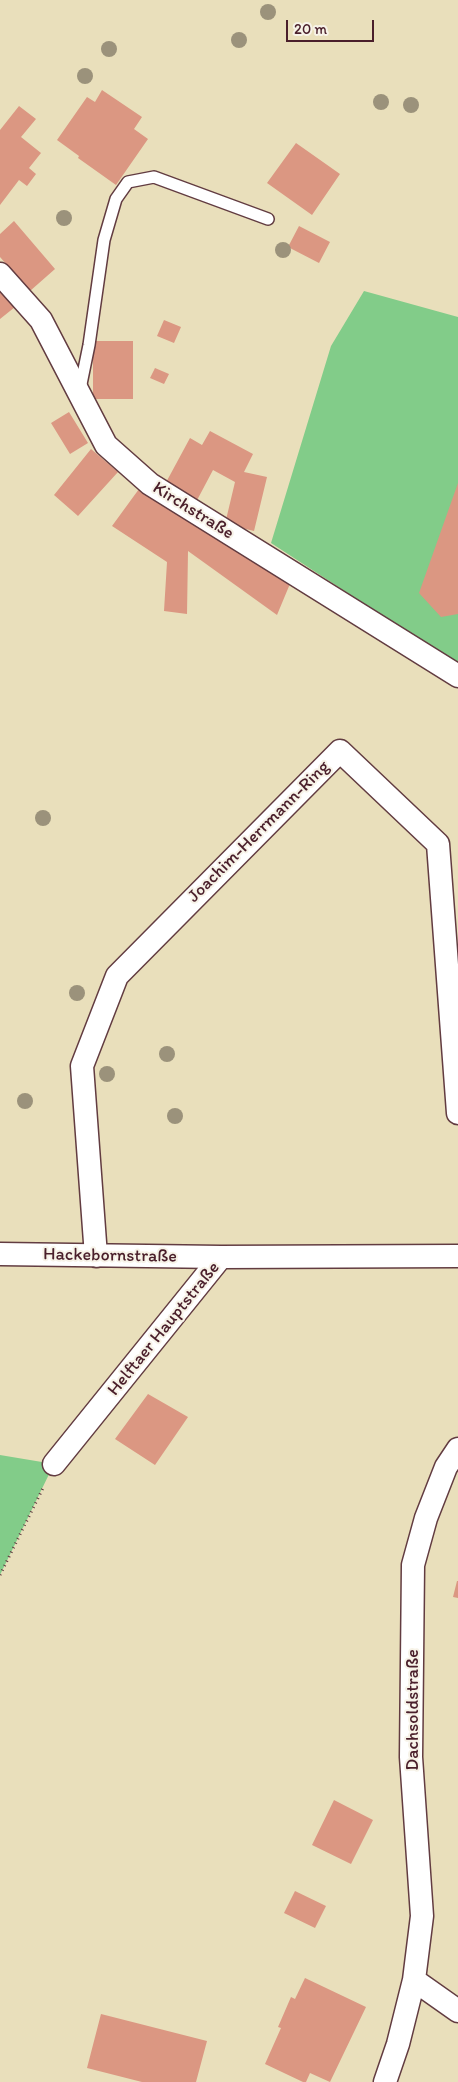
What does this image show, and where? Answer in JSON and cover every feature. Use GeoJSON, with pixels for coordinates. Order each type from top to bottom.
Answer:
{"type":"FeatureCollection","features":[{"type":"Feature","properties":{"kind":"street","name":"Kirchstraße"},"geometry":{"type":"LineString","coordinates":[[0,274],[41,320],[106,445],[150,484],[458,676]]}},
{"type":"Feature","properties":{"kind":"street","name":"Joachim-Herrmann-Ring"},"geometry":{"type":"LineString","coordinates":[[96,1256],[82,1066],[117,976],[340,751],[438,844],[458,1113]]}},
{"type":"Feature","properties":{"kind":"street","name":"Hackebornstraße"},"geometry":{"type":"LineString","coordinates":[[0,1254],[221,1257]]}},
{"type":"Feature","properties":{"kind":"street","name":"Helftaer Hauptstraße"},"geometry":{"type":"LineString","coordinates":[[54,1464],[221,1257],[458,1256]]}},
{"type":"Feature","properties":{"kind":"street","name":"Dachsoldstraße"},"geometry":{"type":"LineString","coordinates":[[386,2082],[398,2044],[414,1980],[422,1916],[411,1757],[413,1565],[426,1518],[446,1467],[458,1449]]}},
{"type":"Feature","properties":{"kind":"street"},"geometry":{"type":"LineString","coordinates":[[414,1980],[458,2011]]}},
{"type":"Feature","properties":{"kind":"lane"},"geometry":{"type":"LineString","coordinates":[[79,394],[89,345],[104,240],[116,199],[128,182],[154,177],[268,219]]}},
{"type":"Feature","properties":{"kind":"path"},"geometry":{"type":"LineString","coordinates":[[0,1575],[54,1464]]}},
{"type":"Feature","properties":{"kind":"green space"},"geometry":{"type":"Polygon","coordinates":[[[364,291],[458,317],[458,665],[271,543],[331,346],[364,291]]]}},
{"type":"Feature","properties":{"kind":"green space"},"geometry":{"type":"Polygon","coordinates":[[[0,1455],[54,1464],[0,1575],[0,1455]]]}},
{"type":"Feature","properties":{"kind":"building"},"geometry":{"type":"Polygon","coordinates":[[[102,90],[142,117],[134,129],[148,139],[116,185],[78,158],[79,156],[57,140],[87,97],[95,102],[102,90]]]}},
{"type":"Feature","properties":{"kind":"building"},"geometry":{"type":"Polygon","coordinates":[[[19,106],[36,119],[21,137],[41,153],[29,168],[36,174],[27,186],[19,180],[0,205],[0,130],[19,106]]]}},
{"type":"Feature","properties":{"kind":"building"},"geometry":{"type":"Polygon","coordinates":[[[296,143],[340,174],[312,215],[267,183],[296,143]]]}},
{"type":"Feature","properties":{"kind":"building"},"geometry":{"type":"Polygon","coordinates":[[[14,221],[55,269],[30,291],[0,257],[0,234],[14,221]]]}},
{"type":"Feature","properties":{"kind":"building"},"geometry":{"type":"Polygon","coordinates":[[[299,226],[330,242],[319,263],[288,247],[299,226]]]}},
{"type":"Feature","properties":{"kind":"building"},"geometry":{"type":"Polygon","coordinates":[[[0,288],[15,307],[0,319],[0,288]]]}},
{"type":"Feature","properties":{"kind":"building"},"geometry":{"type":"Polygon","coordinates":[[[164,320],[181,327],[174,343],[157,336],[164,320]]]}},
{"type":"Feature","properties":{"kind":"building"},"geometry":{"type":"Polygon","coordinates":[[[93,341],[133,341],[133,399],[93,399],[93,341]]]}},
{"type":"Feature","properties":{"kind":"building"},"geometry":{"type":"Polygon","coordinates":[[[155,368],[169,374],[164,384],[150,378],[155,368]]]}},
{"type":"Feature","properties":{"kind":"building"},"geometry":{"type":"Polygon","coordinates":[[[69,412],[88,443],[70,454],[51,423],[69,412]]]}},
{"type":"Feature","properties":{"kind":"building"},"geometry":{"type":"Polygon","coordinates":[[[210,431],[253,454],[244,472],[267,477],[254,531],[225,524],[235,482],[213,470],[195,504],[163,488],[190,438],[202,445],[210,431]]]}},
{"type":"Feature","properties":{"kind":"building"},"geometry":{"type":"Polygon","coordinates":[[[91,449],[118,472],[78,516],[54,495],[91,449]]]}},
{"type":"Feature","properties":{"kind":"building"},"geometry":{"type":"Polygon","coordinates":[[[458,483],[458,614],[441,617],[419,593],[458,483]]]}},
{"type":"Feature","properties":{"kind":"building"},"geometry":{"type":"Polygon","coordinates":[[[139,489],[292,579],[277,615],[188,551],[187,614],[164,611],[167,562],[112,526],[139,489]]]}},
{"type":"Feature","properties":{"kind":"building"},"geometry":{"type":"Polygon","coordinates":[[[148,1394],[188,1417],[155,1465],[115,1439],[148,1394]]]}},
{"type":"Feature","properties":{"kind":"building"},"geometry":{"type":"Polygon","coordinates":[[[458,1581],[458,1598],[453,1597],[458,1581]]]}},
{"type":"Feature","properties":{"kind":"building"},"geometry":{"type":"Polygon","coordinates":[[[334,1800],[373,1820],[351,1864],[312,1845],[334,1800]]]}},
{"type":"Feature","properties":{"kind":"building"},"geometry":{"type":"Polygon","coordinates":[[[295,1891],[326,1906],[315,1928],[284,1913],[295,1891]]]}},
{"type":"Feature","properties":{"kind":"building"},"geometry":{"type":"Polygon","coordinates":[[[305,1978],[366,2007],[330,2082],[310,2073],[306,2082],[303,2082],[265,2064],[281,2028],[278,2027],[291,1997],[295,1999],[305,1978]]]}},
{"type":"Feature","properties":{"kind":"building"},"geometry":{"type":"Polygon","coordinates":[[[101,2014],[207,2041],[196,2082],[142,2082],[87,2068],[101,2014]]]}}]}
